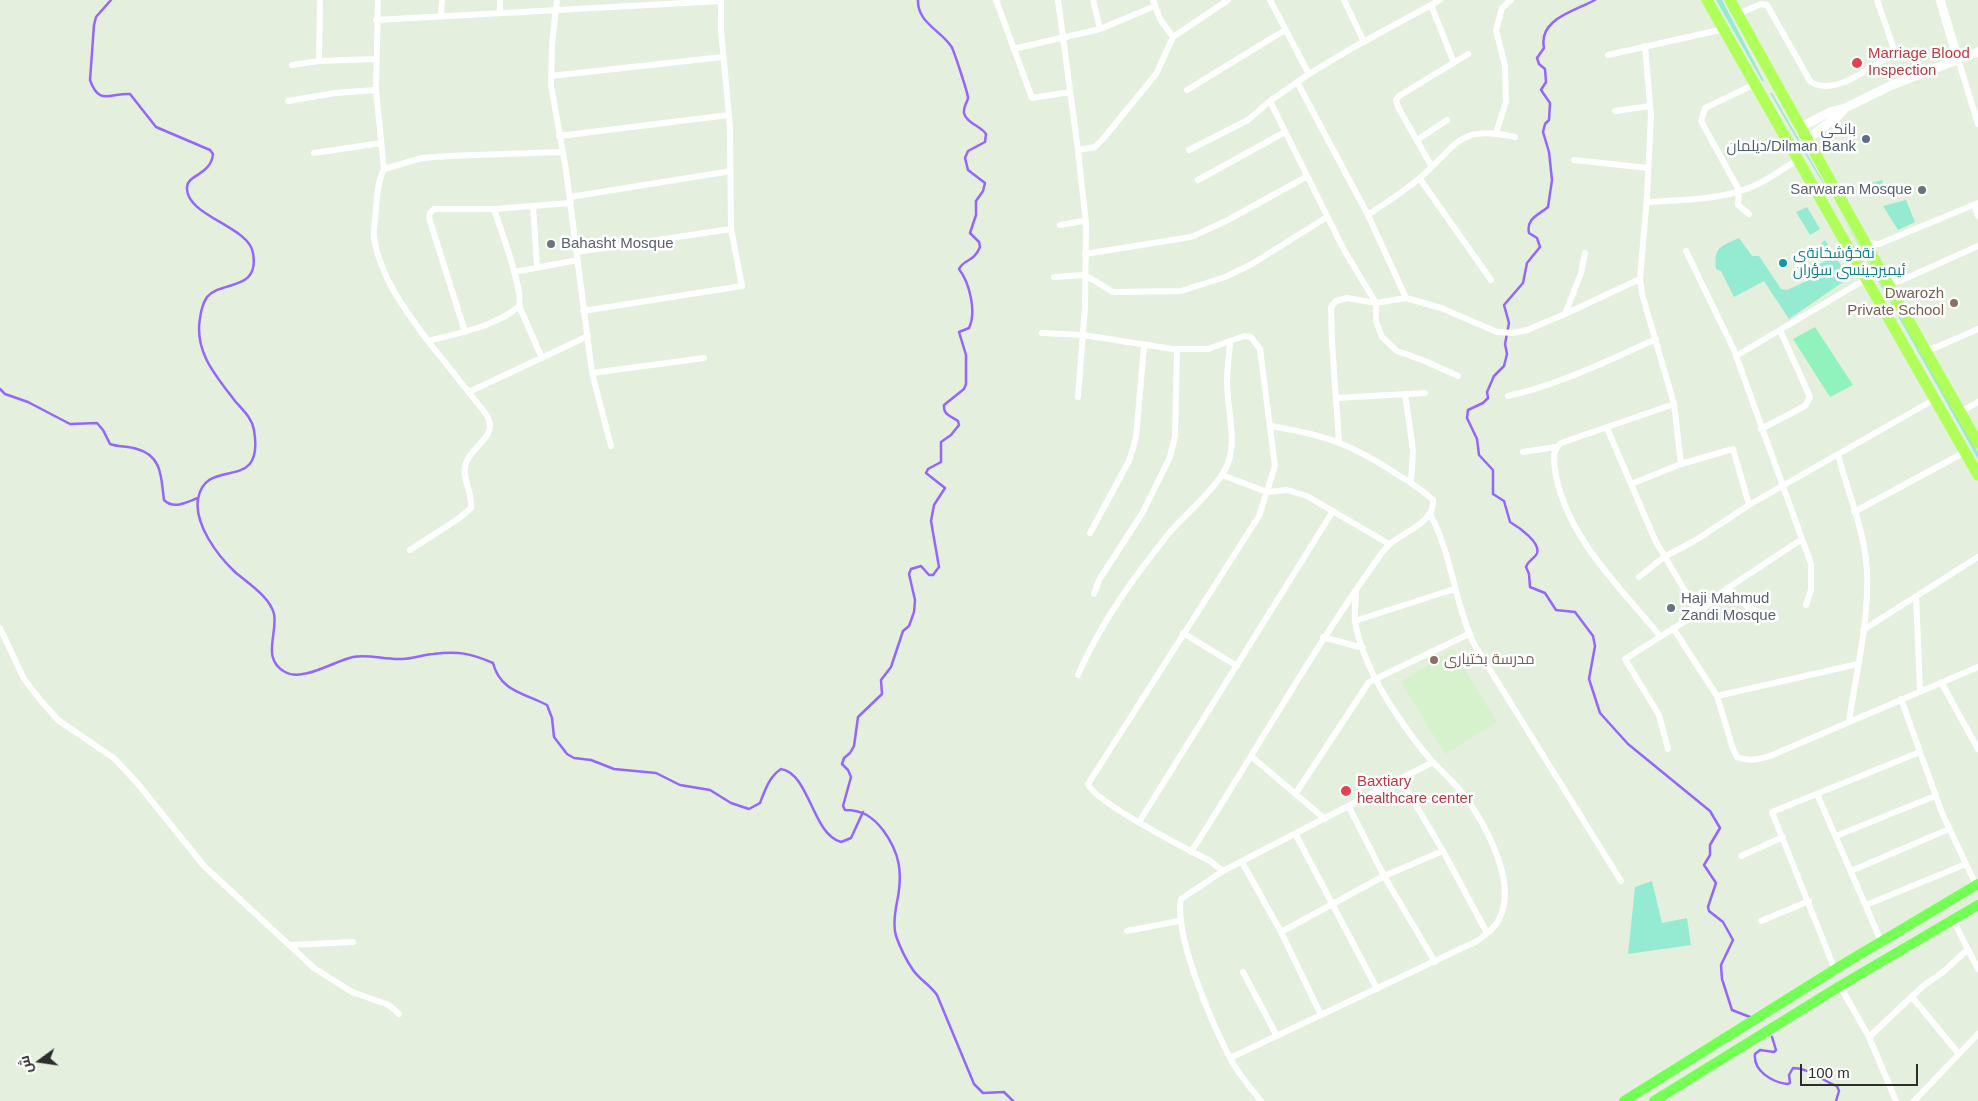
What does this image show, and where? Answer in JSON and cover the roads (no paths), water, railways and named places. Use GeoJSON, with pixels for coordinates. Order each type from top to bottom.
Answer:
{"type":"FeatureCollection","features":[{"type":"Feature","properties":{"kind":"highway"},"geometry":{"type":"LineString","coordinates":[[1707,0],[1978,475]]}},
{"type":"Feature","properties":{"kind":"highway"},"geometry":{"type":"LineString","coordinates":[[1730,0],[1799,128],[1842,200],[1978,444]]}},
{"type":"Feature","properties":{"kind":"highway"},"geometry":{"type":"LineString","coordinates":[[1757,88],[1775,82]]}},
{"type":"Feature","properties":{"kind":"highway"},"geometry":{"type":"LineString","coordinates":[[1826,209],[1842,200]]}},
{"type":"Feature","properties":{"kind":"main road"},"geometry":{"type":"LineString","coordinates":[[1940,0],[1958,59]]}},
{"type":"Feature","properties":{"kind":"main road"},"geometry":{"type":"LineString","coordinates":[[1799,128],[1830,112],[1845,108],[1892,85],[1978,52]]}},
{"type":"Feature","properties":{"kind":"main road"},"geometry":{"type":"LineString","coordinates":[[1807,141],[1814,132],[1838,117],[1845,108]]}},
{"type":"Feature","properties":{"kind":"main road"},"geometry":{"type":"LineString","coordinates":[[1624,1101],[1881,941],[1977,884]]}},
{"type":"Feature","properties":{"kind":"main road"},"geometry":{"type":"LineString","coordinates":[[1651,1085],[1656,1100],[1840,986],[1978,905]]}},
{"type":"Feature","properties":{"kind":"street"},"geometry":{"type":"LineString","coordinates":[[319,61],[320,0]]}},
{"type":"Feature","properties":{"kind":"street"},"geometry":{"type":"LineString","coordinates":[[378,0],[375,59],[376,90],[384,169],[377,202],[374,238],[388,279],[402,306],[491,421],[488,434],[467,461],[465,469],[471,508],[458,519],[410,550]]}},
{"type":"Feature","properties":{"kind":"street"},"geometry":{"type":"LineString","coordinates":[[441,16],[442,0]]}},
{"type":"Feature","properties":{"kind":"street"},"geometry":{"type":"LineString","coordinates":[[500,0],[500,13]]}},
{"type":"Feature","properties":{"kind":"street"},"geometry":{"type":"LineString","coordinates":[[557,0],[551,76],[570,200],[592,373],[611,446]]}},
{"type":"Feature","properties":{"kind":"street"},"geometry":{"type":"LineString","coordinates":[[996,0],[1032,98],[1070,92]]}},
{"type":"Feature","properties":{"kind":"street"},"geometry":{"type":"LineString","coordinates":[[1058,0],[1086,224],[1083,335],[1078,397]]}},
{"type":"Feature","properties":{"kind":"street"},"geometry":{"type":"LineString","coordinates":[[1093,0],[1100,29]]}},
{"type":"Feature","properties":{"kind":"street"},"geometry":{"type":"LineString","coordinates":[[1078,150],[1094,147],[1103,139],[1156,74],[1173,37],[1226,0]]}},
{"type":"Feature","properties":{"kind":"street"},"geometry":{"type":"LineString","coordinates":[[1270,0],[1309,74]]}},
{"type":"Feature","properties":{"kind":"street"},"geometry":{"type":"LineString","coordinates":[[1344,0],[1364,42]]}},
{"type":"Feature","properties":{"kind":"street"},"geometry":{"type":"LineString","coordinates":[[1189,150],[1248,120],[1270,101],[1309,74],[1440,0]]}},
{"type":"Feature","properties":{"kind":"street"},"geometry":{"type":"LineString","coordinates":[[1496,133],[1506,102],[1504,66],[1496,30],[1502,8],[1511,0]]}},
{"type":"Feature","properties":{"kind":"street"},"geometry":{"type":"LineString","coordinates":[[1738,14],[1762,4],[1767,5],[1810,81],[1824,88],[1858,75],[1895,52],[1877,0]]}},
{"type":"Feature","properties":{"kind":"street"},"geometry":{"type":"LineString","coordinates":[[376,20],[720,1],[729,115],[731,229],[742,286],[583,311]]}},
{"type":"Feature","properties":{"kind":"street"},"geometry":{"type":"LineString","coordinates":[[1013,49],[1100,29],[1154,3],[1160,19],[1173,37]]}},
{"type":"Feature","properties":{"kind":"street"},"geometry":{"type":"LineString","coordinates":[[1431,5],[1454,62]]}},
{"type":"Feature","properties":{"kind":"street"},"geometry":{"type":"LineString","coordinates":[[1608,55],[1724,29]]}},
{"type":"Feature","properties":{"kind":"street"},"geometry":{"type":"LineString","coordinates":[[1187,90],[1285,30]]}},
{"type":"Feature","properties":{"kind":"street"},"geometry":{"type":"LineString","coordinates":[[1645,46],[1650,106],[1647,202],[1640,279],[1642,294],[1674,404],[1681,464]]}},
{"type":"Feature","properties":{"kind":"street"},"geometry":{"type":"LineString","coordinates":[[1432,167],[1398,107],[1396,100],[1399,96],[1468,54]]}},
{"type":"Feature","properties":{"kind":"street"},"geometry":{"type":"LineString","coordinates":[[551,76],[723,57]]}},
{"type":"Feature","properties":{"kind":"street"},"geometry":{"type":"LineString","coordinates":[[292,65],[319,61],[375,59]]}},
{"type":"Feature","properties":{"kind":"street"},"geometry":{"type":"LineString","coordinates":[[1958,59],[1978,124]]}},
{"type":"Feature","properties":{"kind":"street"},"geometry":{"type":"LineString","coordinates":[[1297,82],[1368,215],[1406,298]]}},
{"type":"Feature","properties":{"kind":"street"},"geometry":{"type":"LineString","coordinates":[[1749,214],[1738,205],[1739,190],[1700,121],[1705,108],[1757,88]]}},
{"type":"Feature","properties":{"kind":"street"},"geometry":{"type":"LineString","coordinates":[[288,101],[335,93],[376,90]]}},
{"type":"Feature","properties":{"kind":"street"},"geometry":{"type":"LineString","coordinates":[[1270,101],[1306,177],[1344,250],[1376,302],[1376,320],[1382,337],[1389,346],[1458,376]]}},
{"type":"Feature","properties":{"kind":"street"},"geometry":{"type":"LineString","coordinates":[[1615,111],[1650,106]]}},
{"type":"Feature","properties":{"kind":"street"},"geometry":{"type":"LineString","coordinates":[[559,136],[729,115]]}},
{"type":"Feature","properties":{"kind":"street"},"geometry":{"type":"LineString","coordinates":[[1417,140],[1447,120]]}},
{"type":"Feature","properties":{"kind":"street"},"geometry":{"type":"LineString","coordinates":[[1198,180],[1285,132]]}},
{"type":"Feature","properties":{"kind":"street"},"geometry":{"type":"LineString","coordinates":[[1368,215],[1420,179],[1459,139],[1479,134],[1496,133],[1515,137]]}},
{"type":"Feature","properties":{"kind":"street"},"geometry":{"type":"LineString","coordinates":[[314,153],[381,143]]}},
{"type":"Feature","properties":{"kind":"street"},"geometry":{"type":"LineString","coordinates":[[384,169],[422,158],[562,152]]}},
{"type":"Feature","properties":{"kind":"street"},"geometry":{"type":"LineString","coordinates":[[1647,202],[1680,200],[1739,190],[1758,184],[1798,159]]}},
{"type":"Feature","properties":{"kind":"street"},"geometry":{"type":"LineString","coordinates":[[1574,160],[1648,168]]}},
{"type":"Feature","properties":{"kind":"street"},"geometry":{"type":"LineString","coordinates":[[465,332],[429,218],[430,212],[434,209],[494,209],[533,206],[730,171]]}},
{"type":"Feature","properties":{"kind":"street"},"geometry":{"type":"LineString","coordinates":[[1086,254],[1191,237],[1226,221],[1306,177]]}},
{"type":"Feature","properties":{"kind":"street"},"geometry":{"type":"LineString","coordinates":[[1420,179],[1491,280]]}},
{"type":"Feature","properties":{"kind":"street"},"geometry":{"type":"LineString","coordinates":[[1864,242],[1880,244],[1976,204],[1978,216]]}},
{"type":"Feature","properties":{"kind":"street"},"geometry":{"type":"LineString","coordinates":[[533,206],[537,267]]}},
{"type":"Feature","properties":{"kind":"street"},"geometry":{"type":"LineString","coordinates":[[428,341],[465,332],[503,316],[518,306],[520,302],[514,272],[494,209]]}},
{"type":"Feature","properties":{"kind":"street"},"geometry":{"type":"LineString","coordinates":[[1054,276],[1085,275],[1113,292],[1181,291],[1200,286],[1252,264],[1327,217]]}},
{"type":"Feature","properties":{"kind":"street"},"geometry":{"type":"LineString","coordinates":[[1060,225],[1083,221],[1086,224]]}},
{"type":"Feature","properties":{"kind":"street"},"geometry":{"type":"LineString","coordinates":[[577,252],[731,229]]}},
{"type":"Feature","properties":{"kind":"street"},"geometry":{"type":"LineString","coordinates":[[1887,282],[1900,281],[1978,246]]}},
{"type":"Feature","properties":{"kind":"street"},"geometry":{"type":"LineString","coordinates":[[1686,252],[1736,356],[1811,564],[1811,590],[1806,605]]}},
{"type":"Feature","properties":{"kind":"street"},"geometry":{"type":"LineString","coordinates":[[1565,314],[1581,273],[1585,253]]}},
{"type":"Feature","properties":{"kind":"street"},"geometry":{"type":"LineString","coordinates":[[514,272],[578,260]]}},
{"type":"Feature","properties":{"kind":"street"},"geometry":{"type":"LineString","coordinates":[[1339,441],[1331,307],[1336,301],[1347,298],[1376,302],[1406,298],[1441,308],[1497,332],[1513,333],[1527,330],[1565,314],[1640,279]]}},
{"type":"Feature","properties":{"kind":"street"},"geometry":{"type":"LineString","coordinates":[[1736,356],[1866,279]]}},
{"type":"Feature","properties":{"kind":"street"},"geometry":{"type":"LineString","coordinates":[[518,306],[542,358]]}},
{"type":"Feature","properties":{"kind":"street"},"geometry":{"type":"LineString","coordinates":[[1925,350],[1937,347],[1978,329]]}},
{"type":"Feature","properties":{"kind":"street"},"geometry":{"type":"LineString","coordinates":[[1761,429],[1805,406],[1810,397],[1780,330]]}},
{"type":"Feature","properties":{"kind":"street"},"geometry":{"type":"LineString","coordinates":[[1042,334],[1083,335],[1144,346],[1177,349],[1208,349],[1244,336],[1251,337],[1260,349],[1275,466],[1259,516],[1088,784],[1089,788],[1106,802],[1191,852],[1210,861],[1223,871]]}},
{"type":"Feature","properties":{"kind":"street"},"geometry":{"type":"LineString","coordinates":[[469,392],[588,336]]}},
{"type":"Feature","properties":{"kind":"street"},"geometry":{"type":"LineString","coordinates":[[1508,396],[1553,385],[1656,339]]}},
{"type":"Feature","properties":{"kind":"street"},"geometry":{"type":"LineString","coordinates":[[1078,675],[1092,643],[1112,610],[1146,562],[1222,474],[1228,464],[1232,444],[1227,382],[1230,342]]}},
{"type":"Feature","properties":{"kind":"street"},"geometry":{"type":"LineString","coordinates":[[1090,533],[1129,461],[1136,438],[1144,346]]}},
{"type":"Feature","properties":{"kind":"street"},"geometry":{"type":"LineString","coordinates":[[1094,594],[1099,580],[1143,512],[1170,457],[1176,428],[1177,349]]}},
{"type":"Feature","properties":{"kind":"street"},"geometry":{"type":"LineString","coordinates":[[592,373],[649,363],[704,358]]}},
{"type":"Feature","properties":{"kind":"street"},"geometry":{"type":"LineString","coordinates":[[1336,398],[1424,393]]}},
{"type":"Feature","properties":{"kind":"street"},"geometry":{"type":"LineString","coordinates":[[1406,394],[1414,450],[1411,482]]}},
{"type":"Feature","properties":{"kind":"street"},"geometry":{"type":"LineString","coordinates":[[1639,577],[1664,557],[1935,399]]}},
{"type":"Feature","properties":{"kind":"street"},"geometry":{"type":"LineString","coordinates":[[1960,412],[1978,402]]}},
{"type":"Feature","properties":{"kind":"street"},"geometry":{"type":"LineString","coordinates":[[1523,452],[1556,447],[1561,443],[1674,404]]}},
{"type":"Feature","properties":{"kind":"street"},"geometry":{"type":"LineString","coordinates":[[1271,426],[1311,433],[1339,441],[1366,454],[1411,482],[1433,500],[1430,514],[1442,540],[1454,590],[1469,634],[1621,882]]}},
{"type":"Feature","properties":{"kind":"street"},"geometry":{"type":"LineString","coordinates":[[1608,428],[1664,557],[1698,612]]}},
{"type":"Feature","properties":{"kind":"street"},"geometry":{"type":"LineString","coordinates":[[1556,447],[1554,453],[1555,468],[1564,508],[1595,555],[1660,636]]}},
{"type":"Feature","properties":{"kind":"street"},"geometry":{"type":"LineString","coordinates":[[1631,484],[1681,464],[1733,449],[1749,506]]}},
{"type":"Feature","properties":{"kind":"street"},"geometry":{"type":"LineString","coordinates":[[1854,512],[1965,452]]}},
{"type":"Feature","properties":{"kind":"street"},"geometry":{"type":"LineString","coordinates":[[1838,455],[1862,540],[1867,573],[1863,630],[1849,721]]}},
{"type":"Feature","properties":{"kind":"street"},"geometry":{"type":"LineString","coordinates":[[1222,474],[1267,492],[1287,490],[1307,496],[1389,544]]}},
{"type":"Feature","properties":{"kind":"street"},"geometry":{"type":"LineString","coordinates":[[1139,822],[1333,511]]}},
{"type":"Feature","properties":{"kind":"street"},"geometry":{"type":"LineString","coordinates":[[1191,852],[1252,757],[1323,637],[1389,544],[1430,514]]}},
{"type":"Feature","properties":{"kind":"street"},"geometry":{"type":"LineString","coordinates":[[1668,748],[1659,715],[1624,659],[1698,612],[1727,588],[1802,539]]}},
{"type":"Feature","properties":{"kind":"street"},"geometry":{"type":"LineString","coordinates":[[1863,630],[1978,557]]}},
{"type":"Feature","properties":{"kind":"street"},"geometry":{"type":"LineString","coordinates":[[1727,588],[1749,608],[1776,618]]}},
{"type":"Feature","properties":{"kind":"street"},"geometry":{"type":"LineString","coordinates":[[1355,621],[1454,590]]}},
{"type":"Feature","properties":{"kind":"street"},"geometry":{"type":"LineString","coordinates":[[1230,1058],[1435,962],[1487,933],[1500,918],[1504,906],[1505,888],[1499,861],[1479,817],[1463,794],[1433,762],[1392,707],[1377,678],[1363,648],[1355,621],[1356,591]]}},
{"type":"Feature","properties":{"kind":"street"},"geometry":{"type":"LineString","coordinates":[[1916,596],[1920,690]]}},
{"type":"Feature","properties":{"kind":"street"},"geometry":{"type":"LineString","coordinates":[[0,628],[24,680],[42,702],[58,720],[115,759],[138,784],[204,866],[314,968],[333,982],[352,992],[389,1005],[399,1014]]}},
{"type":"Feature","properties":{"kind":"street"},"geometry":{"type":"LineString","coordinates":[[1673,628],[1718,696],[1733,750],[1737,757],[1745,760],[1758,760],[1770,756],[1920,690],[1978,667]]}},
{"type":"Feature","properties":{"kind":"street"},"geometry":{"type":"LineString","coordinates":[[1183,633],[1236,666]]}},
{"type":"Feature","properties":{"kind":"street"},"geometry":{"type":"LineString","coordinates":[[1296,793],[1369,682],[1469,634]]}},
{"type":"Feature","properties":{"kind":"street"},"geometry":{"type":"LineString","coordinates":[[1323,637],[1363,648]]}},
{"type":"Feature","properties":{"kind":"street"},"geometry":{"type":"LineString","coordinates":[[1718,696],[1858,664]]}},
{"type":"Feature","properties":{"kind":"street"},"geometry":{"type":"LineString","coordinates":[[1941,682],[1978,749]]}},
{"type":"Feature","properties":{"kind":"street"},"geometry":{"type":"LineString","coordinates":[[1902,699],[1949,830],[1977,884]]}},
{"type":"Feature","properties":{"kind":"street"},"geometry":{"type":"LineString","coordinates":[[1835,970],[1772,812],[1920,752]]}},
{"type":"Feature","properties":{"kind":"street"},"geometry":{"type":"LineString","coordinates":[[1252,757],[1325,818]]}},
{"type":"Feature","properties":{"kind":"street"},"geometry":{"type":"LineString","coordinates":[[1261,1101],[1241,1076],[1230,1058],[1194,969],[1180,921],[1181,899],[1223,871],[1296,835],[1325,818],[1349,808],[1433,762]]}},
{"type":"Feature","properties":{"kind":"street"},"geometry":{"type":"LineString","coordinates":[[1401,780],[1443,851],[1487,933]]}},
{"type":"Feature","properties":{"kind":"street"},"geometry":{"type":"LineString","coordinates":[[1817,794],[1881,941]]}},
{"type":"Feature","properties":{"kind":"street"},"geometry":{"type":"LineString","coordinates":[[1836,836],[1936,796]]}},
{"type":"Feature","properties":{"kind":"street"},"geometry":{"type":"LineString","coordinates":[[1349,808],[1384,876],[1435,962]]}},
{"type":"Feature","properties":{"kind":"street"},"geometry":{"type":"LineString","coordinates":[[1851,871],[1949,830]]}},
{"type":"Feature","properties":{"kind":"street"},"geometry":{"type":"LineString","coordinates":[[1296,835],[1331,906],[1377,989]]}},
{"type":"Feature","properties":{"kind":"street"},"geometry":{"type":"LineString","coordinates":[[1741,856],[1783,837]]}},
{"type":"Feature","properties":{"kind":"street"},"geometry":{"type":"LineString","coordinates":[[1281,932],[1384,876],[1443,851]]}},
{"type":"Feature","properties":{"kind":"street"},"geometry":{"type":"LineString","coordinates":[[1242,862],[1281,932],[1321,1015]]}},
{"type":"Feature","properties":{"kind":"street"},"geometry":{"type":"LineString","coordinates":[[1866,905],[1966,864]]}},
{"type":"Feature","properties":{"kind":"street"},"geometry":{"type":"LineString","coordinates":[[1761,921],[1809,901]]}},
{"type":"Feature","properties":{"kind":"street"},"geometry":{"type":"LineString","coordinates":[[1953,920],[1978,969]]}},
{"type":"Feature","properties":{"kind":"street"},"geometry":{"type":"LineString","coordinates":[[1127,931],[1180,921]]}},
{"type":"Feature","properties":{"kind":"street"},"geometry":{"type":"LineString","coordinates":[[290,945],[353,942]]}},
{"type":"Feature","properties":{"kind":"street"},"geometry":{"type":"LineString","coordinates":[[1869,1037],[1967,950]]}},
{"type":"Feature","properties":{"kind":"street"},"geometry":{"type":"LineString","coordinates":[[1242,972],[1277,1036]]}},
{"type":"Feature","properties":{"kind":"street"},"geometry":{"type":"LineString","coordinates":[[1840,986],[1869,1037],[1896,1101]]}},
{"type":"Feature","properties":{"kind":"street"},"geometry":{"type":"LineString","coordinates":[[1912,997],[1959,1054]]}},
{"type":"Feature","properties":{"kind":"street"},"geometry":{"type":"LineString","coordinates":[[1914,1101],[1978,1034]]}},
{"type":"Feature","properties":{"kind":"waterway"},"geometry":{"type":"LineString","coordinates":[[111,0],[96,17],[94,25],[90,80],[93,88],[101,96],[130,94],[156,127],[210,150],[213,154],[208,166],[188,183],[189,197],[206,214],[241,235],[249,244],[253,253],[254,265],[251,274],[245,280],[221,288],[207,297],[200,318],[199,330],[200,342],[208,363],[251,422],[254,430],[255,450],[251,462],[243,469],[212,479],[203,486],[198,499],[198,509],[203,529],[214,548],[235,572],[263,596],[272,608],[275,621],[272,653],[278,667],[285,672],[301,674],[319,670],[345,659],[359,656],[396,659],[442,653],[470,655],[493,663],[501,680],[507,685],[547,705],[552,718],[554,737],[567,754],[574,758],[591,760],[614,769],[656,773],[680,785],[710,790],[731,803],[749,809],[760,803],[770,780],[781,769],[791,773],[799,781],[823,828],[831,837],[841,842],[851,838],[863,812]]}},
{"type":"Feature","properties":{"kind":"waterway"},"geometry":{"type":"LineString","coordinates":[[918,0],[921,14],[925,20],[953,49],[968,98],[964,111],[965,116],[986,134],[985,142],[968,151],[965,158],[968,170],[985,183],[983,191],[976,201],[976,215],[970,233],[979,242],[980,247],[978,252],[959,269],[969,289],[972,305],[969,328],[959,332],[966,355],[966,384],[964,389],[944,405],[946,413],[958,421],[959,425],[951,435],[941,442],[941,462],[928,469],[926,473],[945,488],[934,505],[931,521],[939,567],[933,575],[929,575],[921,566],[911,569],[909,574],[915,600],[914,612],[909,626],[903,631],[891,667],[881,680],[882,694],[858,717],[854,746],[844,758],[842,764],[848,770],[851,777],[843,806],[845,810],[857,811],[875,821],[893,847],[900,873],[895,919],[896,936],[913,970],[937,995],[974,1084],[983,1093],[1004,1092],[1013,1101]]}},
{"type":"Feature","properties":{"kind":"waterway"},"geometry":{"type":"LineString","coordinates":[[1595,0],[1568,12],[1552,23],[1544,38],[1544,48],[1537,58],[1539,64],[1545,69],[1546,82],[1541,90],[1550,103],[1549,120],[1545,124],[1543,132],[1549,152],[1552,180],[1548,207],[1534,217],[1529,224],[1529,233],[1537,238],[1540,247],[1527,263],[1523,283],[1504,305],[1509,323],[1505,344],[1507,354],[1504,366],[1494,376],[1487,392],[1488,398],[1483,403],[1468,410],[1467,418],[1477,439],[1479,455],[1493,470],[1493,494],[1504,501],[1510,522],[1529,536],[1536,546],[1536,555],[1526,567],[1529,574],[1530,587],[1545,593],[1556,610],[1575,612],[1593,636],[1595,646],[1589,679],[1600,713],[1628,744],[1710,811],[1720,828],[1710,845],[1710,855],[1704,865],[1716,883],[1708,907],[1709,911],[1723,922],[1733,940],[1721,965],[1722,979],[1732,1010],[1750,1017]]}},
{"type":"Feature","properties":{"kind":"waterway"},"geometry":{"type":"LineString","coordinates":[[0,389],[5,394],[28,402],[70,424],[97,423],[110,444],[146,452],[152,457],[159,469],[164,500],[168,503],[176,505],[198,498]]}},
{"type":"Feature","properties":{"kind":"waterway"},"geometry":{"type":"LineString","coordinates":[[1772,1037],[1776,1050],[1774,1052],[1760,1050],[1755,1054],[1755,1060],[1760,1070],[1775,1081],[1787,1084],[1790,1083],[1789,1075],[1793,1068],[1810,1072],[1837,1086],[1839,1091],[1836,1101]]}},
{"type":"Feature","properties":{"kind":"place","name":"Marriage Blood Inspection"},"geometry":{"type":"Point","coordinates":[1857,63]}},
{"type":"Feature","properties":{"kind":"place","name":"بانکی دیلمان/Dilman Bank"},"geometry":{"type":"Point","coordinates":[1866,139]}},
{"type":"Feature","properties":{"kind":"place","name":"Sarwaran Mosque"},"geometry":{"type":"Point","coordinates":[1922,190]}},
{"type":"Feature","properties":{"kind":"place","name":"Bahasht Mosque"},"geometry":{"type":"Point","coordinates":[551,244]}},
{"type":"Feature","properties":{"kind":"place","name":"نةخؤشخانةى ئیميرجينسى سؤران"},"geometry":{"type":"Point","coordinates":[1783,263]}},
{"type":"Feature","properties":{"kind":"place","name":"Dwarozh Private School"},"geometry":{"type":"Point","coordinates":[1954,303]}},
{"type":"Feature","properties":{"kind":"place","name":"Haji Mahmud Zandi Mosque"},"geometry":{"type":"Point","coordinates":[1671,608]}},
{"type":"Feature","properties":{"kind":"place","name":"مدرسة بختيارى"},"geometry":{"type":"Point","coordinates":[1434,660]}},
{"type":"Feature","properties":{"kind":"place","name":"Baxtiary healthcare center"},"geometry":{"type":"Point","coordinates":[1346,791]}}]}
